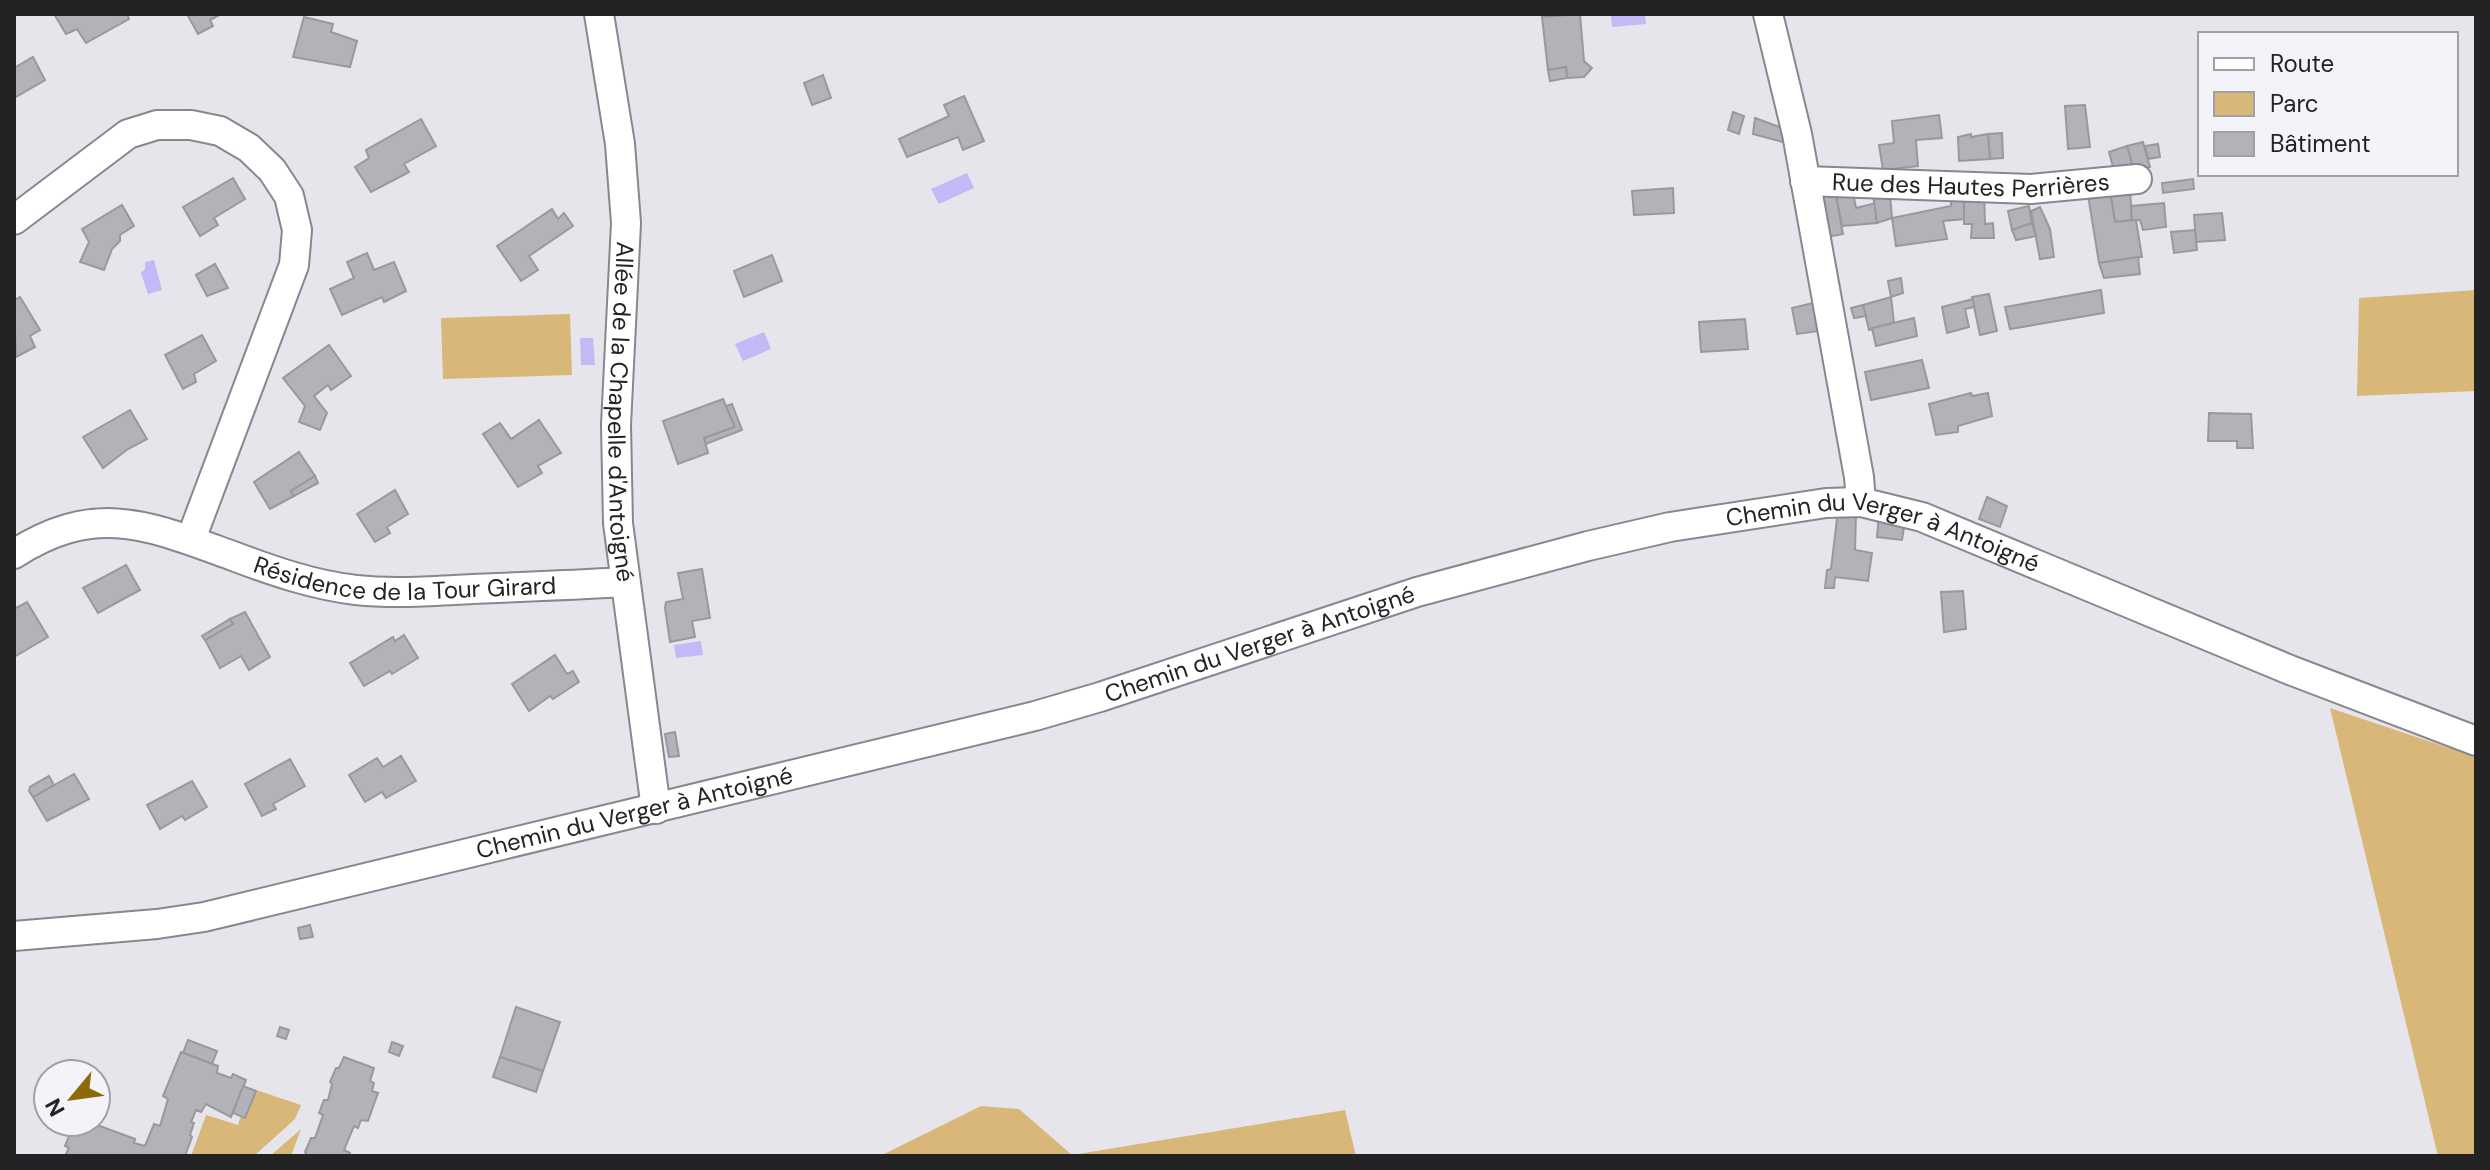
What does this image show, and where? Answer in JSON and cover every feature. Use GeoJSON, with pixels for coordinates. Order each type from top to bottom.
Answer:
{"type":"FeatureCollection","features":[{"type":"Feature","properties":{"kind":"street","name":"Allée de la Chapelle d'Antoigné"},"geometry":{"type":"LineString","coordinates":[[599,14],[620,144],[626,223],[616,425],[618,523],[656,809]]}},
{"type":"Feature","properties":{"kind":"street","name":"Rue des Hautes Perrières"},"geometry":{"type":"LineString","coordinates":[[1768,14],[1797,134],[1861,502]]}},
{"type":"Feature","properties":{"kind":"street"},"geometry":{"type":"LineString","coordinates":[[14,220],[128,134],[157,125],[191,125],[220,131],[249,148],[272,170],[289,196],[297,230],[294,265],[191,539]]}},
{"type":"Feature","properties":{"kind":"street","name":"Rue des Hautes Perrières"},"geometry":{"type":"LineString","coordinates":[[1805,181],[2031,189],[2137,179]]}},
{"type":"Feature","properties":{"kind":"street","name":"Chemin du Verger à Antoigné"},"geometry":{"type":"LineString","coordinates":[[14,936],[204,917],[656,809],[1035,716],[1417,592],[1588,546],[1670,527],[1826,503],[1861,502],[1922,517],[2304,676],[2476,741]]}},
{"type":"Feature","properties":{"kind":"street","name":"Résidence de la Tour Girard"},"geometry":{"type":"LineString","coordinates":[[14,554],[36,539],[61,530],[115,522],[142,525],[191,539],[320,585],[360,590],[458,590],[624,582]]}},
{"type":"Feature","properties":{"kind":"green space"},"geometry":{"type":"Polygon","coordinates":[[[2476,290],[2476,391],[2357,396],[2359,298],[2476,290]]]}},
{"type":"Feature","properties":{"kind":"green space"},"geometry":{"type":"Polygon","coordinates":[[[570,314],[572,375],[443,379],[441,318],[570,314]]]}},
{"type":"Feature","properties":{"kind":"green space"},"geometry":{"type":"Polygon","coordinates":[[[2330,708],[2476,757],[2476,1156],[2438,1156],[2330,708]]]}},
{"type":"Feature","properties":{"kind":"green space"},"geometry":{"type":"Polygon","coordinates":[[[250,1088],[301,1105],[295,1119],[254,1156],[191,1156],[206,1115],[238,1125],[250,1088]]]}},
{"type":"Feature","properties":{"kind":"green space"},"geometry":{"type":"Polygon","coordinates":[[[981,1106],[1019,1109],[1072,1155],[1345,1110],[1356,1156],[880,1156],[981,1106]]]}},
{"type":"Feature","properties":{"kind":"green space"},"geometry":{"type":"Polygon","coordinates":[[[301,1129],[291,1156],[270,1156],[301,1129]]]}},
{"type":"Feature","properties":{"kind":"shaded area"},"geometry":{"type":"Polygon","coordinates":[[[1611,14],[1645,14],[1646,24],[1612,27],[1611,14]]]}},
{"type":"Feature","properties":{"kind":"shaded area"},"geometry":{"type":"Polygon","coordinates":[[[967,173],[974,188],[939,204],[931,189],[967,173]]]}},
{"type":"Feature","properties":{"kind":"shaded area"},"geometry":{"type":"Polygon","coordinates":[[[154,260],[162,290],[148,294],[141,273],[145,262],[154,260]]]}},
{"type":"Feature","properties":{"kind":"shaded area"},"geometry":{"type":"Polygon","coordinates":[[[764,332],[771,349],[743,361],[735,344],[764,332]]]}},
{"type":"Feature","properties":{"kind":"shaded area"},"geometry":{"type":"Polygon","coordinates":[[[580,338],[593,338],[595,365],[581,365],[580,338]]]}},
{"type":"Feature","properties":{"kind":"shaded area"},"geometry":{"type":"Polygon","coordinates":[[[701,641],[703,655],[676,658],[674,645],[701,641]]]}},
{"type":"Feature","properties":{"kind":"building"},"geometry":{"type":"Polygon","coordinates":[[[54,14],[127,14],[129,19],[86,43],[77,29],[66,34],[54,14]]]}},
{"type":"Feature","properties":{"kind":"building"},"geometry":{"type":"Polygon","coordinates":[[[187,14],[221,14],[210,20],[213,26],[198,34],[187,14]]]}},
{"type":"Feature","properties":{"kind":"building"},"geometry":{"type":"Polygon","coordinates":[[[1580,14],[1584,61],[1592,68],[1584,77],[1567,78],[1566,67],[1548,70],[1542,17],[1580,14]]]}},
{"type":"Feature","properties":{"kind":"building"},"geometry":{"type":"Polygon","coordinates":[[[304,17],[333,24],[331,32],[357,41],[350,67],[293,57],[304,17]]]}},
{"type":"Feature","properties":{"kind":"building"},"geometry":{"type":"Polygon","coordinates":[[[33,57],[45,80],[14,98],[14,68],[33,57]]]}},
{"type":"Feature","properties":{"kind":"building"},"geometry":{"type":"Polygon","coordinates":[[[1566,67],[1567,78],[1550,81],[1548,70],[1566,67]]]}},
{"type":"Feature","properties":{"kind":"building"},"geometry":{"type":"Polygon","coordinates":[[[823,75],[831,98],[812,105],[804,83],[823,75]]]}},
{"type":"Feature","properties":{"kind":"building"},"geometry":{"type":"Polygon","coordinates":[[[964,96],[984,141],[963,150],[958,137],[907,157],[899,139],[949,116],[944,105],[964,96]]]}},
{"type":"Feature","properties":{"kind":"building"},"geometry":{"type":"Polygon","coordinates":[[[2085,105],[2090,147],[2068,149],[2065,106],[2085,105]]]}},
{"type":"Feature","properties":{"kind":"building"},"geometry":{"type":"Polygon","coordinates":[[[1733,112],[1744,116],[1739,134],[1728,130],[1733,112]]]}},
{"type":"Feature","properties":{"kind":"building"},"geometry":{"type":"Polygon","coordinates":[[[1939,115],[1942,138],[1916,140],[1918,166],[1883,170],[1879,145],[1894,143],[1892,121],[1939,115]]]}},
{"type":"Feature","properties":{"kind":"building"},"geometry":{"type":"Polygon","coordinates":[[[1755,118],[1788,130],[1790,144],[1753,134],[1755,118]]]}},
{"type":"Feature","properties":{"kind":"building"},"geometry":{"type":"Polygon","coordinates":[[[421,119],[436,146],[404,164],[409,172],[371,192],[355,167],[369,158],[366,150],[421,119]]]}},
{"type":"Feature","properties":{"kind":"building"},"geometry":{"type":"Polygon","coordinates":[[[2002,133],[2003,158],[1990,159],[1988,134],[2002,133]]]}},
{"type":"Feature","properties":{"kind":"building"},"geometry":{"type":"Polygon","coordinates":[[[1971,134],[1971,137],[1988,134],[1990,159],[1959,161],[1958,137],[1971,134]]]}},
{"type":"Feature","properties":{"kind":"building"},"geometry":{"type":"Polygon","coordinates":[[[2143,142],[2150,167],[2134,171],[2127,146],[2143,142]]]}},
{"type":"Feature","properties":{"kind":"building"},"geometry":{"type":"Polygon","coordinates":[[[2158,144],[2160,157],[2148,159],[2145,146],[2158,144]]]}},
{"type":"Feature","properties":{"kind":"building"},"geometry":{"type":"Polygon","coordinates":[[[2127,146],[2134,171],[2115,174],[2109,152],[2127,146]]]}},
{"type":"Feature","properties":{"kind":"building"},"geometry":{"type":"Polygon","coordinates":[[[233,178],[245,199],[214,218],[218,225],[200,236],[183,207],[233,178]]]}},
{"type":"Feature","properties":{"kind":"building"},"geometry":{"type":"Polygon","coordinates":[[[2193,179],[2194,189],[2163,193],[2162,183],[2193,179]]]}},
{"type":"Feature","properties":{"kind":"building"},"geometry":{"type":"Polygon","coordinates":[[[1673,188],[1674,213],[1634,215],[1632,191],[1673,188]]]}},
{"type":"Feature","properties":{"kind":"building"},"geometry":{"type":"Polygon","coordinates":[[[1852,188],[1856,208],[1876,203],[1877,223],[1842,226],[1835,191],[1852,188]]]}},
{"type":"Feature","properties":{"kind":"building"},"geometry":{"type":"Polygon","coordinates":[[[2130,188],[2132,220],[2115,222],[2110,191],[2130,188]]]}},
{"type":"Feature","properties":{"kind":"building"},"geometry":{"type":"Polygon","coordinates":[[[1951,189],[1964,189],[1965,219],[1943,221],[1947,239],[1896,246],[1892,218],[1951,206],[1951,189]]]}},
{"type":"Feature","properties":{"kind":"building"},"geometry":{"type":"Polygon","coordinates":[[[1964,189],[1984,190],[1985,224],[1993,223],[1994,238],[1971,238],[1972,224],[1964,224],[1964,189]]]}},
{"type":"Feature","properties":{"kind":"building"},"geometry":{"type":"Polygon","coordinates":[[[1835,191],[1843,234],[1826,237],[1818,193],[1835,191]]]}},
{"type":"Feature","properties":{"kind":"building"},"geometry":{"type":"Polygon","coordinates":[[[2110,191],[2115,222],[2136,220],[2142,257],[2099,263],[2088,195],[2110,191]]]}},
{"type":"Feature","properties":{"kind":"building"},"geometry":{"type":"Polygon","coordinates":[[[1890,194],[1892,218],[1877,223],[1873,195],[1890,194]]]}},
{"type":"Feature","properties":{"kind":"building"},"geometry":{"type":"Polygon","coordinates":[[[2164,203],[2166,227],[2143,230],[2140,220],[2132,220],[2131,206],[2164,203]]]}},
{"type":"Feature","properties":{"kind":"building"},"geometry":{"type":"Polygon","coordinates":[[[122,205],[134,226],[120,235],[120,241],[112,249],[104,270],[80,262],[89,242],[82,229],[122,205]]]}},
{"type":"Feature","properties":{"kind":"building"},"geometry":{"type":"Polygon","coordinates":[[[2029,206],[2032,223],[2012,230],[2008,211],[2029,206]]]}},
{"type":"Feature","properties":{"kind":"building"},"geometry":{"type":"Polygon","coordinates":[[[2040,207],[2050,229],[2054,257],[2040,259],[2031,211],[2040,207]]]}},
{"type":"Feature","properties":{"kind":"building"},"geometry":{"type":"Polygon","coordinates":[[[552,209],[558,219],[564,213],[573,226],[529,256],[538,270],[521,281],[497,246],[552,209]]]}},
{"type":"Feature","properties":{"kind":"building"},"geometry":{"type":"Polygon","coordinates":[[[2222,213],[2225,240],[2196,242],[2194,215],[2222,213]]]}},
{"type":"Feature","properties":{"kind":"building"},"geometry":{"type":"Polygon","coordinates":[[[2032,223],[2036,236],[2016,240],[2012,230],[2032,223]]]}},
{"type":"Feature","properties":{"kind":"building"},"geometry":{"type":"Polygon","coordinates":[[[2195,230],[2197,250],[2174,253],[2171,232],[2195,230]]]}},
{"type":"Feature","properties":{"kind":"building"},"geometry":{"type":"Polygon","coordinates":[[[367,253],[374,270],[394,262],[406,291],[384,302],[382,297],[342,315],[330,289],[354,278],[347,262],[367,253]]]}},
{"type":"Feature","properties":{"kind":"building"},"geometry":{"type":"Polygon","coordinates":[[[772,255],[782,281],[744,297],[734,271],[772,255]]]}},
{"type":"Feature","properties":{"kind":"building"},"geometry":{"type":"Polygon","coordinates":[[[2138,257],[2140,274],[2104,278],[2099,263],[2138,257]]]}},
{"type":"Feature","properties":{"kind":"building"},"geometry":{"type":"Polygon","coordinates":[[[215,264],[228,288],[207,296],[196,275],[215,264]]]}},
{"type":"Feature","properties":{"kind":"building"},"geometry":{"type":"Polygon","coordinates":[[[1901,278],[1903,293],[1891,297],[1888,281],[1901,278]]]}},
{"type":"Feature","properties":{"kind":"building"},"geometry":{"type":"Polygon","coordinates":[[[2101,290],[2104,313],[2010,329],[2005,307],[2101,290]]]}},
{"type":"Feature","properties":{"kind":"building"},"geometry":{"type":"Polygon","coordinates":[[[1989,294],[1997,331],[1980,335],[1972,297],[1989,294]]]}},
{"type":"Feature","properties":{"kind":"building"},"geometry":{"type":"Polygon","coordinates":[[[20,297],[40,330],[30,336],[35,347],[16,357],[14,300],[20,297]]]}},
{"type":"Feature","properties":{"kind":"building"},"geometry":{"type":"Polygon","coordinates":[[[1891,297],[1894,323],[1869,330],[1863,305],[1891,297]]]}},
{"type":"Feature","properties":{"kind":"building"},"geometry":{"type":"Polygon","coordinates":[[[1973,299],[1974,307],[1965,309],[1969,327],[1947,333],[1942,307],[1973,299]]]}},
{"type":"Feature","properties":{"kind":"building"},"geometry":{"type":"Polygon","coordinates":[[[1813,303],[1819,331],[1797,334],[1792,308],[1813,303]]]}},
{"type":"Feature","properties":{"kind":"building"},"geometry":{"type":"Polygon","coordinates":[[[1863,305],[1866,316],[1854,318],[1851,308],[1863,305]]]}},
{"type":"Feature","properties":{"kind":"building"},"geometry":{"type":"Polygon","coordinates":[[[1914,318],[1917,336],[1876,346],[1872,328],[1914,318]]]}},
{"type":"Feature","properties":{"kind":"building"},"geometry":{"type":"Polygon","coordinates":[[[1745,319],[1748,349],[1701,352],[1699,322],[1745,319]]]}},
{"type":"Feature","properties":{"kind":"building"},"geometry":{"type":"Polygon","coordinates":[[[202,335],[216,361],[194,374],[196,382],[183,389],[165,355],[202,335]]]}},
{"type":"Feature","properties":{"kind":"building"},"geometry":{"type":"Polygon","coordinates":[[[329,345],[351,376],[331,390],[328,385],[314,396],[327,413],[320,430],[299,422],[305,406],[283,378],[329,345]]]}},
{"type":"Feature","properties":{"kind":"building"},"geometry":{"type":"Polygon","coordinates":[[[1922,360],[1929,388],[1871,400],[1865,372],[1922,360]]]}},
{"type":"Feature","properties":{"kind":"building"},"geometry":{"type":"Polygon","coordinates":[[[1971,393],[1972,396],[1988,393],[1992,416],[1958,426],[1958,432],[1936,435],[1929,404],[1971,393]]]}},
{"type":"Feature","properties":{"kind":"building"},"geometry":{"type":"Polygon","coordinates":[[[723,399],[735,427],[704,438],[708,453],[678,464],[663,421],[723,399]]]}},
{"type":"Feature","properties":{"kind":"building"},"geometry":{"type":"Polygon","coordinates":[[[732,404],[742,430],[706,444],[704,438],[735,427],[726,406],[732,404]]]}},
{"type":"Feature","properties":{"kind":"building"},"geometry":{"type":"Polygon","coordinates":[[[130,410],[147,439],[103,468],[83,437],[130,410]]]}},
{"type":"Feature","properties":{"kind":"building"},"geometry":{"type":"Polygon","coordinates":[[[2209,413],[2251,414],[2253,448],[2237,448],[2237,441],[2208,441],[2209,413]]]}},
{"type":"Feature","properties":{"kind":"building"},"geometry":{"type":"Polygon","coordinates":[[[539,420],[561,453],[538,466],[542,473],[518,487],[483,434],[500,423],[511,439],[539,420]]]}},
{"type":"Feature","properties":{"kind":"building"},"geometry":{"type":"Polygon","coordinates":[[[299,452],[315,476],[291,491],[294,496],[270,509],[254,482],[299,452]]]}},
{"type":"Feature","properties":{"kind":"building"},"geometry":{"type":"Polygon","coordinates":[[[315,476],[318,483],[294,496],[291,491],[315,476]]]}},
{"type":"Feature","properties":{"kind":"building"},"geometry":{"type":"Polygon","coordinates":[[[395,490],[408,514],[387,527],[390,533],[375,542],[357,514],[395,490]]]}},
{"type":"Feature","properties":{"kind":"building"},"geometry":{"type":"Polygon","coordinates":[[[1987,497],[2007,506],[2000,527],[1979,519],[1987,497]]]}},
{"type":"Feature","properties":{"kind":"building"},"geometry":{"type":"Polygon","coordinates":[[[1838,510],[1856,513],[1855,550],[1872,553],[1868,581],[1835,577],[1834,588],[1825,588],[1827,570],[1831,569],[1838,510]]]}},
{"type":"Feature","properties":{"kind":"building"},"geometry":{"type":"Polygon","coordinates":[[[1879,514],[1905,521],[1902,540],[1877,537],[1879,514]]]}},
{"type":"Feature","properties":{"kind":"building"},"geometry":{"type":"Polygon","coordinates":[[[126,565],[140,590],[98,613],[83,588],[126,565]]]}},
{"type":"Feature","properties":{"kind":"building"},"geometry":{"type":"Polygon","coordinates":[[[702,569],[710,618],[692,621],[695,637],[670,642],[665,608],[666,602],[683,599],[678,573],[702,569]]]}},
{"type":"Feature","properties":{"kind":"building"},"geometry":{"type":"Polygon","coordinates":[[[1963,591],[1966,629],[1944,632],[1941,592],[1963,591]]]}},
{"type":"Feature","properties":{"kind":"building"},"geometry":{"type":"Polygon","coordinates":[[[27,602],[48,637],[14,657],[14,609],[27,602]]]}},
{"type":"Feature","properties":{"kind":"building"},"geometry":{"type":"Polygon","coordinates":[[[245,612],[270,657],[249,670],[241,656],[220,668],[205,640],[233,624],[230,619],[245,612]]]}},
{"type":"Feature","properties":{"kind":"building"},"geometry":{"type":"Polygon","coordinates":[[[230,619],[233,624],[205,640],[202,636],[230,619]]]}},
{"type":"Feature","properties":{"kind":"building"},"geometry":{"type":"Polygon","coordinates":[[[404,635],[418,658],[364,686],[350,663],[393,637],[395,641],[404,635]]]}},
{"type":"Feature","properties":{"kind":"building"},"geometry":{"type":"Polygon","coordinates":[[[555,655],[567,674],[573,671],[579,682],[553,699],[550,696],[529,711],[512,684],[555,655]]]}},
{"type":"Feature","properties":{"kind":"building"},"geometry":{"type":"Polygon","coordinates":[[[675,732],[679,756],[669,757],[665,734],[675,732]]]}},
{"type":"Feature","properties":{"kind":"building"},"geometry":{"type":"Polygon","coordinates":[[[401,756],[416,781],[386,798],[382,792],[365,802],[349,775],[377,758],[383,767],[401,756]]]}},
{"type":"Feature","properties":{"kind":"building"},"geometry":{"type":"Polygon","coordinates":[[[290,759],[305,786],[273,804],[276,809],[262,816],[245,784],[290,759]]]}},
{"type":"Feature","properties":{"kind":"building"},"geometry":{"type":"Polygon","coordinates":[[[74,774],[89,799],[47,821],[33,797],[74,774]]]}},
{"type":"Feature","properties":{"kind":"building"},"geometry":{"type":"Polygon","coordinates":[[[49,776],[54,785],[33,797],[30,787],[49,776]]]}},
{"type":"Feature","properties":{"kind":"building"},"geometry":{"type":"Polygon","coordinates":[[[192,781],[207,807],[185,820],[182,816],[160,829],[147,805],[192,781]]]}},
{"type":"Feature","properties":{"kind":"building"},"geometry":{"type":"Polygon","coordinates":[[[310,925],[313,937],[300,939],[298,928],[310,925]]]}},
{"type":"Feature","properties":{"kind":"building"},"geometry":{"type":"Polygon","coordinates":[[[516,1007],[560,1022],[543,1071],[500,1057],[516,1007]]]}},
{"type":"Feature","properties":{"kind":"building"},"geometry":{"type":"Polygon","coordinates":[[[280,1027],[289,1030],[286,1039],[277,1036],[280,1027]]]}},
{"type":"Feature","properties":{"kind":"building"},"geometry":{"type":"Polygon","coordinates":[[[188,1040],[217,1051],[212,1064],[183,1053],[188,1040]]]}},
{"type":"Feature","properties":{"kind":"building"},"geometry":{"type":"Polygon","coordinates":[[[392,1042],[403,1046],[399,1056],[389,1052],[392,1042]]]}},
{"type":"Feature","properties":{"kind":"building"},"geometry":{"type":"Polygon","coordinates":[[[181,1052],[218,1066],[217,1073],[231,1078],[233,1074],[246,1080],[231,1117],[206,1104],[201,1112],[196,1110],[185,1156],[65,1156],[69,1148],[65,1146],[68,1138],[112,1138],[112,1130],[145,1146],[154,1124],[160,1126],[168,1099],[163,1096],[181,1052]]]}},
{"type":"Feature","properties":{"kind":"building"},"geometry":{"type":"Polygon","coordinates":[[[344,1057],[374,1068],[370,1081],[374,1083],[372,1091],[378,1093],[368,1121],[361,1120],[358,1128],[354,1126],[344,1150],[350,1153],[348,1156],[308,1156],[305,1152],[311,1138],[315,1138],[323,1115],[319,1113],[324,1100],[328,1100],[330,1082],[344,1057]]]}},
{"type":"Feature","properties":{"kind":"building"},"geometry":{"type":"Polygon","coordinates":[[[500,1057],[543,1071],[536,1092],[493,1077],[500,1057]]]}},
{"type":"Feature","properties":{"kind":"building"},"geometry":{"type":"Polygon","coordinates":[[[243,1086],[256,1091],[245,1118],[233,1113],[243,1086]]]}}]}
